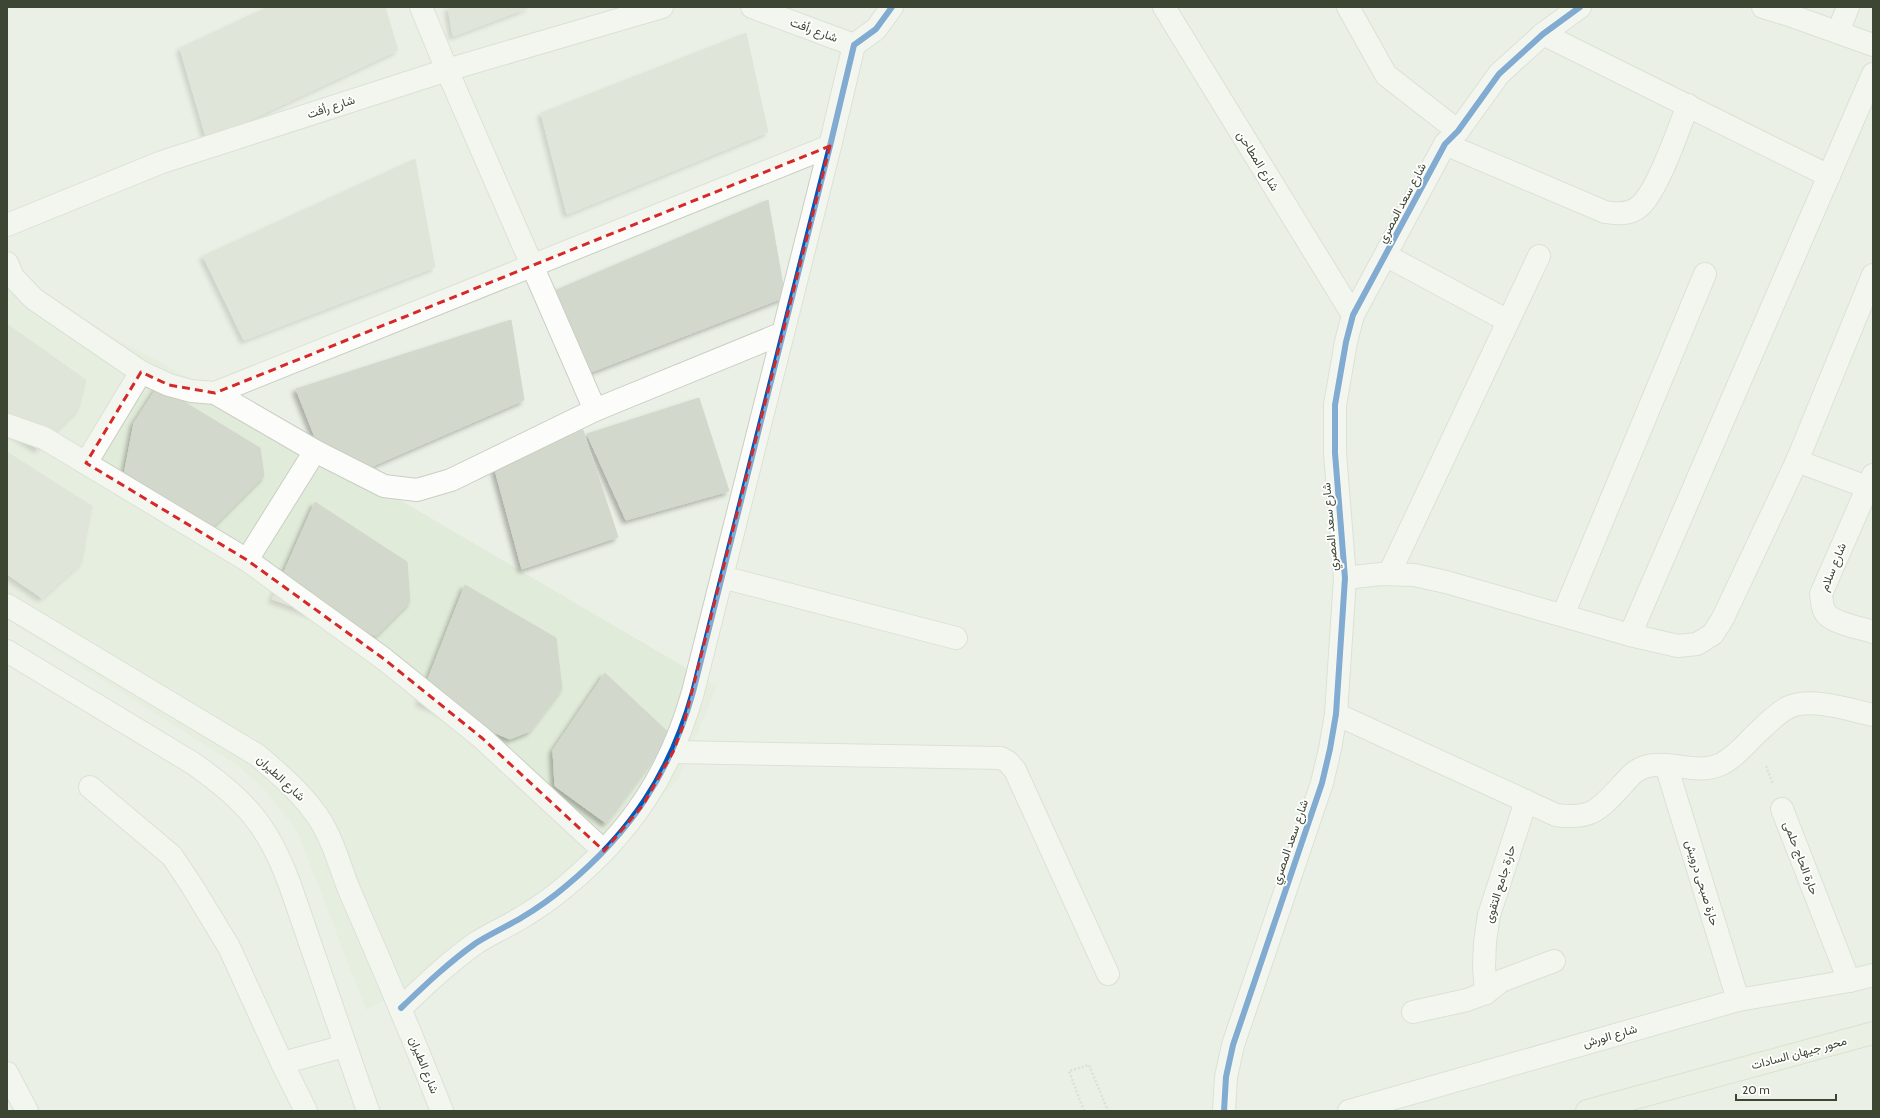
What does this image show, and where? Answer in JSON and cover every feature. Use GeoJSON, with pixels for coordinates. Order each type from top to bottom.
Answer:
{"type":"FeatureCollection","features":[{"type":"Feature","properties":{"kind":"main road","name":"محور جيهان السادات"},"geometry":{"type":"LineString","coordinates":[[1587,1111],[1873,1033]]}},
{"type":"Feature","properties":{"kind":"street"},"geometry":{"type":"LineString","coordinates":[[421,7],[447,70],[596,410]]}},
{"type":"Feature","properties":{"kind":"street","name":"شارع رأفت"},"geometry":{"type":"LineString","coordinates":[[7,225],[162,162],[447,70],[662,7]]}},
{"type":"Feature","properties":{"kind":"street","name":"شارع رأفت"},"geometry":{"type":"LineString","coordinates":[[752,7],[854,45]]}},
{"type":"Feature","properties":{"kind":"street"},"geometry":{"type":"LineString","coordinates":[[401,1008],[443,967],[478,942],[523,917],[559,891],[604,851],[643,805],[673,752],[684,723],[722,577],[854,45],[876,29],[892,7]]}},
{"type":"Feature","properties":{"kind":"street","name":"شارع المطاحن"},"geometry":{"type":"LineString","coordinates":[[1164,7],[1353,315]]}},
{"type":"Feature","properties":{"kind":"street"},"geometry":{"type":"LineString","coordinates":[[1348,7],[1386,75],[1452,138],[1605,212],[1623,214],[1639,207],[1651,194],[1688,105]]}},
{"type":"Feature","properties":{"kind":"street","name":"شارع سعد المصري"},"geometry":{"type":"LineString","coordinates":[[1224,1111],[1226,1077],[1233,1045],[1322,783],[1336,714],[1345,578],[1335,453],[1335,405],[1353,315],[1452,138],[1499,74],[1543,34],[1580,7]]}},
{"type":"Feature","properties":{"kind":"street"},"geometry":{"type":"LineString","coordinates":[[1762,7],[1790,11],[1838,32],[1873,45]]}},
{"type":"Feature","properties":{"kind":"street"},"geometry":{"type":"LineString","coordinates":[[1838,32],[1848,7]]}},
{"type":"Feature","properties":{"kind":"street"},"geometry":{"type":"LineString","coordinates":[[1543,34],[1829,176]]}},
{"type":"Feature","properties":{"kind":"street"},"geometry":{"type":"LineString","coordinates":[[1630,634],[1873,74]]}},
{"type":"Feature","properties":{"kind":"street"},"geometry":{"type":"LineString","coordinates":[[215,393],[532,264],[830,146]]}},
{"type":"Feature","properties":{"kind":"street"},"geometry":{"type":"LineString","coordinates":[[1386,256],[1508,321]]}},
{"type":"Feature","properties":{"kind":"street"},"geometry":{"type":"LineString","coordinates":[[1389,574],[1539,256]]}},
{"type":"Feature","properties":{"kind":"street"},"geometry":{"type":"LineString","coordinates":[[7,263],[13,276],[34,299],[141,372],[168,385],[191,391],[215,393],[315,451],[384,486],[417,490],[451,480],[596,410],[783,333]]}},
{"type":"Feature","properties":{"kind":"street"},"geometry":{"type":"LineString","coordinates":[[1563,616],[1705,274]]}},
{"type":"Feature","properties":{"kind":"street"},"geometry":{"type":"LineString","coordinates":[[1345,578],[1389,574],[1414,576],[1446,582],[1563,616],[1678,646],[1697,644],[1713,634],[1723,618],[1797,461],[1868,302],[1873,275]]}},
{"type":"Feature","properties":{"kind":"street"},"geometry":{"type":"LineString","coordinates":[[86,463],[141,372]]}},
{"type":"Feature","properties":{"kind":"street"},"geometry":{"type":"LineString","coordinates":[[7,425],[44,438],[247,560],[384,659],[482,738],[604,851]]}},
{"type":"Feature","properties":{"kind":"street"},"geometry":{"type":"LineString","coordinates":[[247,560],[315,451]]}},
{"type":"Feature","properties":{"kind":"street"},"geometry":{"type":"LineString","coordinates":[[1797,461],[1870,481]]}},
{"type":"Feature","properties":{"kind":"street","name":"شارع سلام"},"geometry":{"type":"LineString","coordinates":[[1870,481],[1821,594],[1822,605],[1826,614],[1835,620],[1873,632]]}},
{"type":"Feature","properties":{"kind":"street"},"geometry":{"type":"LineString","coordinates":[[722,577],[956,638]]}},
{"type":"Feature","properties":{"kind":"street","name":"شارع الطيران"},"geometry":{"type":"LineString","coordinates":[[7,605],[257,755],[290,783],[314,810],[333,843],[344,878],[401,1008],[442,1111]]}},
{"type":"Feature","properties":{"kind":"street"},"geometry":{"type":"LineString","coordinates":[[7,651],[194,764],[220,783],[244,804],[263,828],[279,855],[368,1111]]}},
{"type":"Feature","properties":{"kind":"street"},"geometry":{"type":"LineString","coordinates":[[1336,714],[1556,815],[1573,818],[1590,814],[1604,804],[1638,770],[1652,765],[1689,769],[1704,769],[1719,765],[1732,756],[1788,707],[1802,703],[1816,704],[1873,715]]}},
{"type":"Feature","properties":{"kind":"street"},"geometry":{"type":"LineString","coordinates":[[673,752],[986,756],[1001,758],[1008,762],[1015,770],[1108,974]]}},
{"type":"Feature","properties":{"kind":"street","name":"حارة صبحى درويش"},"geometry":{"type":"LineString","coordinates":[[1666,766],[1738,1000]]}},
{"type":"Feature","properties":{"kind":"street"},"geometry":{"type":"LineString","coordinates":[[90,787],[172,856],[229,947],[282,1063],[306,1111]]}},
{"type":"Feature","properties":{"kind":"street","name":"حارة جامع التقوى"},"geometry":{"type":"LineString","coordinates":[[1486,993],[1484,961],[1489,915],[1526,801]]}},
{"type":"Feature","properties":{"kind":"street","name":"حارة الحاج حلمى"},"geometry":{"type":"LineString","coordinates":[[1782,809],[1849,981]]}},
{"type":"Feature","properties":{"kind":"street"},"geometry":{"type":"LineString","coordinates":[[1413,1012],[1467,1000],[1486,993],[1502,981],[1554,961]]}},
{"type":"Feature","properties":{"kind":"street","name":"شارع الورش"},"geometry":{"type":"LineString","coordinates":[[1349,1111],[1738,1000],[1849,981],[1873,975]]}},
{"type":"Feature","properties":{"kind":"street"},"geometry":{"type":"LineString","coordinates":[[282,1063],[345,1046]]}},
{"type":"Feature","properties":{"kind":"street"},"geometry":{"type":"LineString","coordinates":[[7,1073],[27,1111]]}},
{"type":"Feature","properties":{"kind":"path"},"geometry":{"type":"LineString","coordinates":[[1084,1111],[1069,1071],[1089,1065],[1108,1111]]}},
{"type":"Feature","properties":{"kind":"highlighted area"},"geometry":{"type":"Polygon","coordinates":[[[830,146],[684,723],[673,752],[643,805],[604,851],[482,738],[384,659],[247,560],[86,463],[141,372],[169,385],[215,393],[830,146]]]}},
{"type":"Feature","properties":{"kind":"shaded area"},"geometry":{"type":"Polygon","coordinates":[[[7,281],[209,388],[717,686],[678,780],[590,869],[532,923],[366,1010],[298,833],[267,792],[237,765],[7,620],[7,281]]]}},
{"type":"Feature","properties":{"kind":"building"},"geometry":{"type":"Polygon","coordinates":[[[268,7],[385,7],[398,50],[207,140],[180,48],[268,7]]]}},
{"type":"Feature","properties":{"kind":"building"},"geometry":{"type":"Polygon","coordinates":[[[448,7],[530,7],[453,36],[448,7]]]}},
{"type":"Feature","properties":{"kind":"building"},"geometry":{"type":"Polygon","coordinates":[[[746,33],[768,132],[567,214],[541,113],[746,33]]]}},
{"type":"Feature","properties":{"kind":"building"},"geometry":{"type":"Polygon","coordinates":[[[415,159],[435,267],[244,340],[203,256],[415,159]]]}},
{"type":"Feature","properties":{"kind":"building"},"geometry":{"type":"Polygon","coordinates":[[[768,200],[785,297],[586,374],[552,292],[768,200]]]}},
{"type":"Feature","properties":{"kind":"building"},"geometry":{"type":"Polygon","coordinates":[[[511,320],[524,400],[368,468],[315,437],[296,389],[511,320]]]}},
{"type":"Feature","properties":{"kind":"building"},"geometry":{"type":"Polygon","coordinates":[[[7,324],[86,380],[79,408],[38,449],[7,429],[7,324]]]}},
{"type":"Feature","properties":{"kind":"building"},"geometry":{"type":"Polygon","coordinates":[[[158,386],[260,448],[264,476],[214,526],[123,480],[134,423],[158,386]]]}},
{"type":"Feature","properties":{"kind":"building"},"geometry":{"type":"Polygon","coordinates":[[[699,398],[729,491],[626,520],[587,434],[699,398]]]}},
{"type":"Feature","properties":{"kind":"building"},"geometry":{"type":"Polygon","coordinates":[[[583,430],[618,537],[522,569],[494,466],[583,430]]]}},
{"type":"Feature","properties":{"kind":"building"},"geometry":{"type":"Polygon","coordinates":[[[7,452],[92,506],[82,562],[42,598],[7,574],[7,452]]]}},
{"type":"Feature","properties":{"kind":"building"},"geometry":{"type":"Polygon","coordinates":[[[315,502],[407,562],[410,602],[376,636],[272,599],[315,502]]]}},
{"type":"Feature","properties":{"kind":"building"},"geometry":{"type":"Polygon","coordinates":[[[465,585],[556,638],[562,689],[530,731],[510,739],[419,702],[465,585]]]}},
{"type":"Feature","properties":{"kind":"building"},"geometry":{"type":"Polygon","coordinates":[[[605,673],[671,735],[606,823],[555,786],[553,750],[605,673]]]}},
{"type":"Feature","properties":{"kind":"cycle path"},"geometry":{"type":"LineString","coordinates":[[401,1008],[456,958],[476,943],[550,899],[589,866],[610,845],[628,823],[645,800],[660,775],[684,722],[693,692],[854,45],[876,29],[892,7]]}},
{"type":"Feature","properties":{"kind":"cycle path"},"geometry":{"type":"LineString","coordinates":[[1224,1111],[1226,1077],[1233,1045],[1322,783],[1336,714],[1345,578],[1335,453],[1335,405],[1346,342],[1353,315],[1445,144],[1458,131],[1499,74],[1543,34],[1580,7]]}}]}
